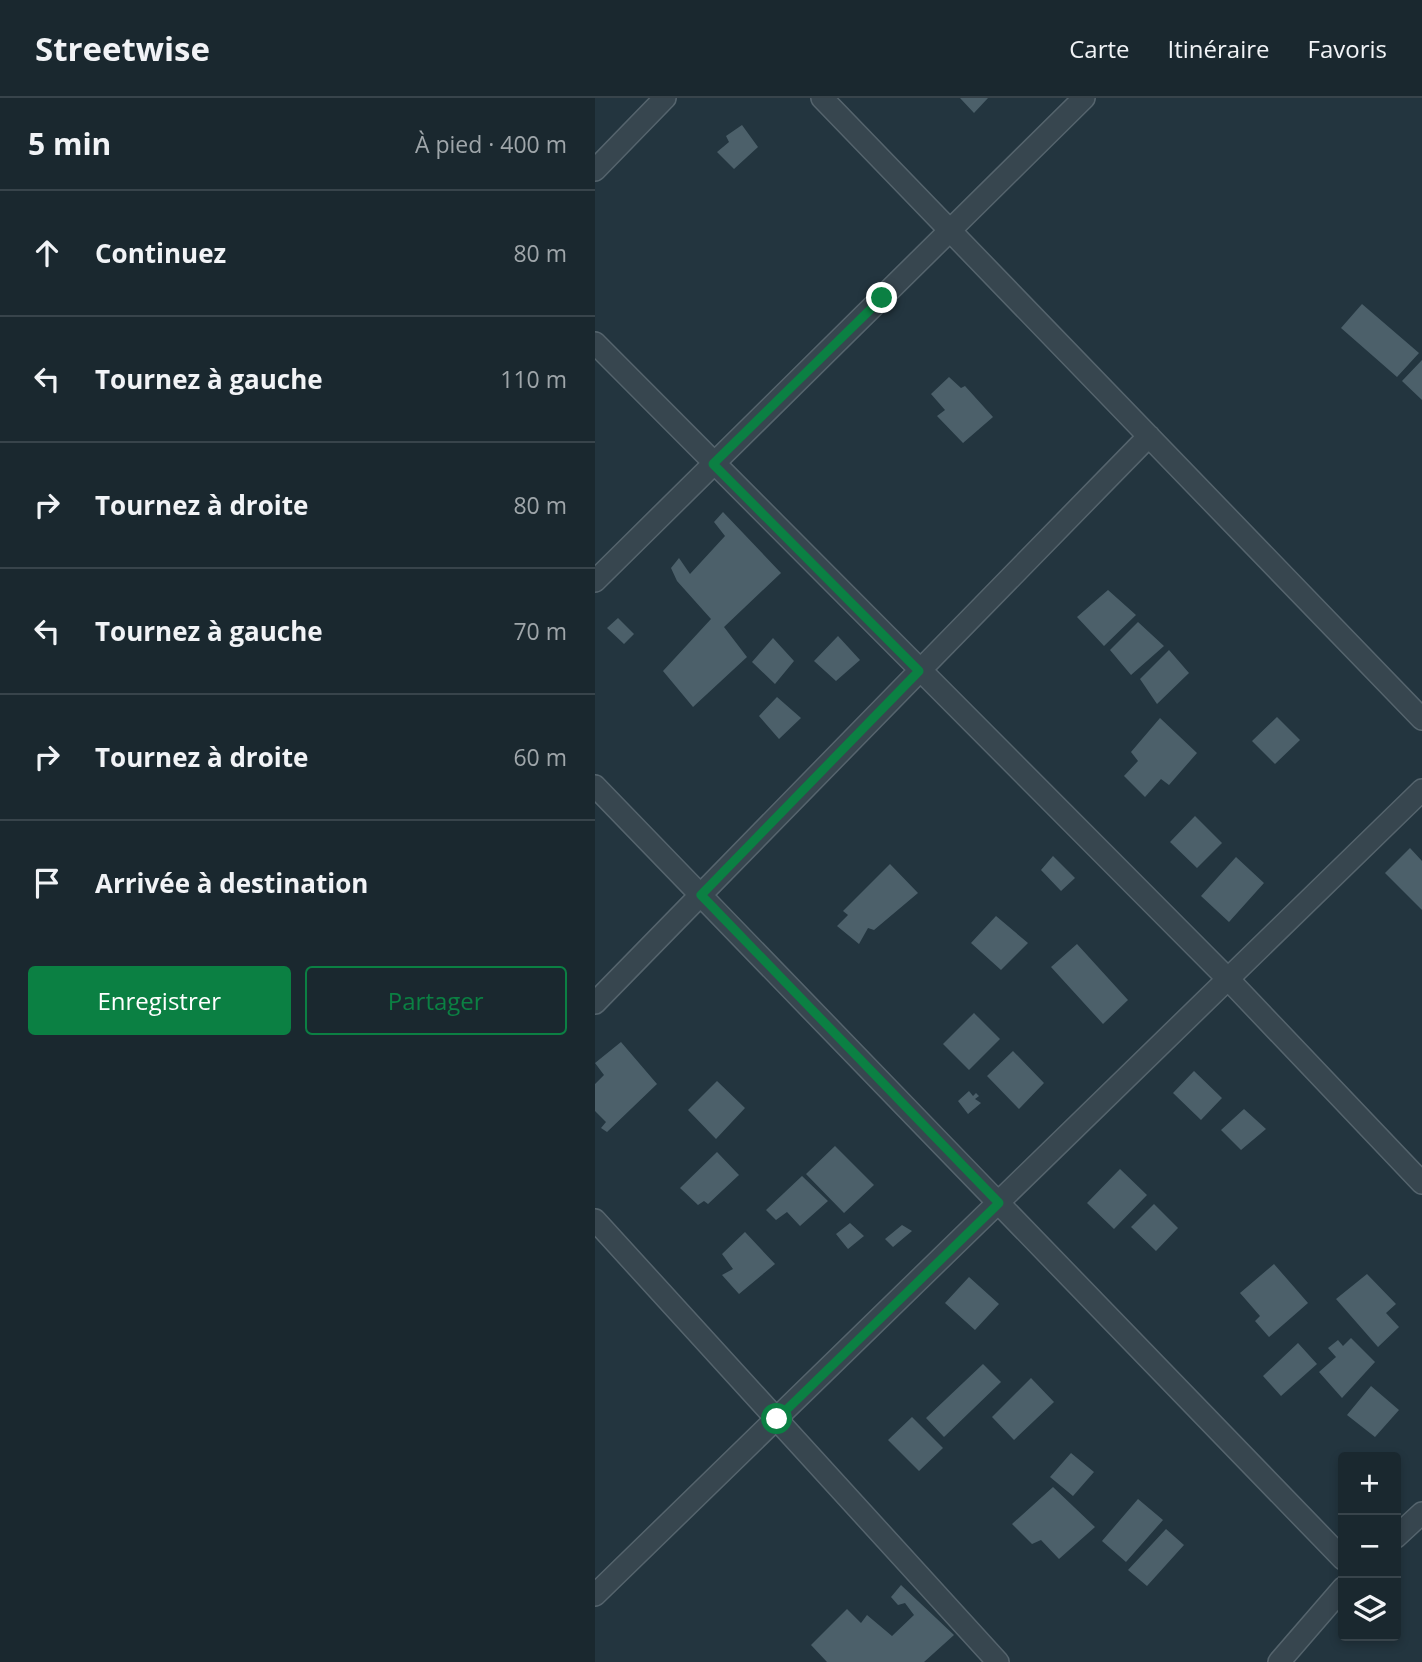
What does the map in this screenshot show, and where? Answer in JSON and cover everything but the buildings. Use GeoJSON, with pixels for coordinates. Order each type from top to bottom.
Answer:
{"type":"FeatureCollection","features":[{"type":"Feature","properties":{"kind":"street"},"geometry":{"type":"LineString","coordinates":[[595,170],[665,98]]}},
{"type":"Feature","properties":{"kind":"street"},"geometry":{"type":"LineString","coordinates":[[822,98],[1422,719]]}},
{"type":"Feature","properties":{"kind":"street"},"geometry":{"type":"LineString","coordinates":[[595,581],[1084,98]]}},
{"type":"Feature","properties":{"kind":"street"},"geometry":{"type":"LineString","coordinates":[[595,343],[1229,980],[1422,1183]]}},
{"type":"Feature","properties":{"kind":"street"},"geometry":{"type":"LineString","coordinates":[[595,1003],[1149,436]]}},
{"type":"Feature","properties":{"kind":"street"},"geometry":{"type":"LineString","coordinates":[[595,786],[1338,1554]]}},
{"type":"Feature","properties":{"kind":"street"},"geometry":{"type":"LineString","coordinates":[[595,1595],[1422,790]]}},
{"type":"Feature","properties":{"kind":"street"},"geometry":{"type":"LineString","coordinates":[[595,1220],[998,1662]]}},
{"type":"Feature","properties":{"kind":"street"},"geometry":{"type":"LineString","coordinates":[[1401,1532],[1422,1513]]}},
{"type":"Feature","properties":{"kind":"street"},"geometry":{"type":"LineString","coordinates":[[1279,1662],[1338,1594]]}},
{"type":"Feature","properties":{"kind":"route"},"geometry":{"type":"LineString","coordinates":[[777,1419],[999,1203],[701,895],[919,671],[713,464],[882,298]]}}]}
